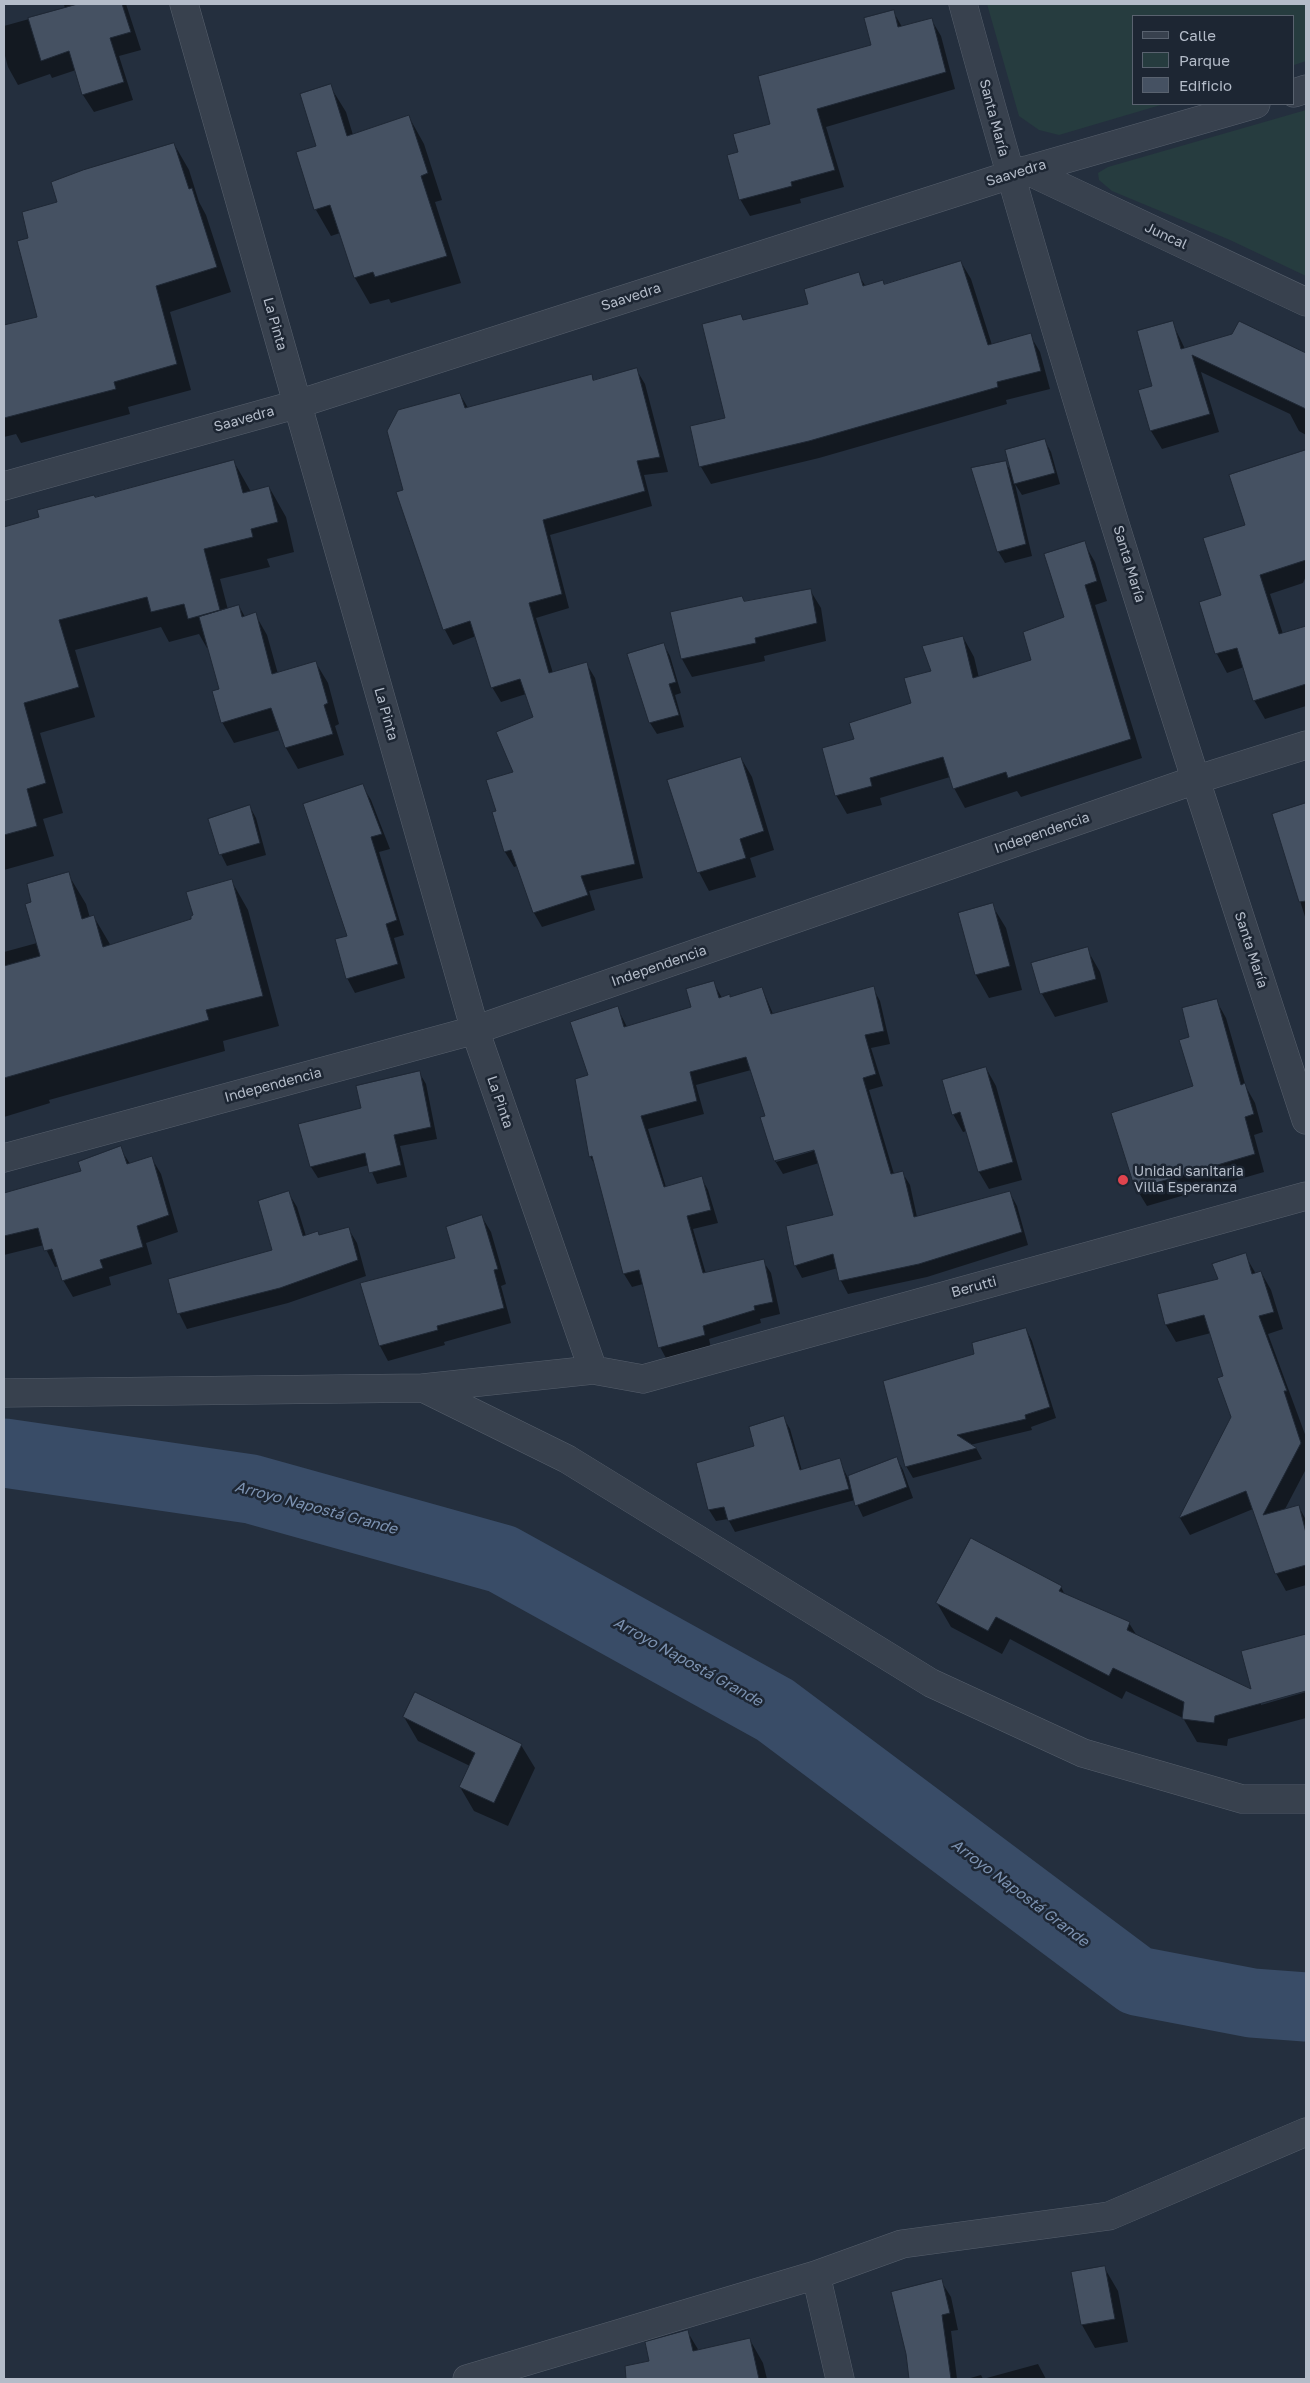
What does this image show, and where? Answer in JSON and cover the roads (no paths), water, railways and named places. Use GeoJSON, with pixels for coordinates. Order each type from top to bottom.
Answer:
{"type":"FeatureCollection","features":[{"type":"Feature","properties":{"kind":"street","name":"La Pinta"},"geometry":{"type":"LineString","coordinates":[[184,4],[475,1030],[593,1370]]}},
{"type":"Feature","properties":{"kind":"street","name":"Santa María"},"geometry":{"type":"LineString","coordinates":[[963,4],[1018,173],[1195,780],[1306,1120]]}},
{"type":"Feature","properties":{"kind":"street","name":"Saavedra"},"geometry":{"type":"LineString","coordinates":[[4,486],[298,404],[1018,173],[1253,105]]}},
{"type":"Feature","properties":{"kind":"street","name":"Juncal"},"geometry":{"type":"LineString","coordinates":[[1018,173],[1306,302]]}},
{"type":"Feature","properties":{"kind":"street","name":"Independencia"},"geometry":{"type":"LineString","coordinates":[[4,1158],[475,1030],[1195,780],[1306,745]]}},
{"type":"Feature","properties":{"kind":"street","name":"Berutti"},"geometry":{"type":"LineString","coordinates":[[593,1370],[642,1379],[1306,1196]]}},
{"type":"Feature","properties":{"kind":"street"},"geometry":{"type":"LineString","coordinates":[[4,1393],[423,1388],[593,1370]]}},
{"type":"Feature","properties":{"kind":"street"},"geometry":{"type":"LineString","coordinates":[[423,1388],[567,1459],[931,1683],[1083,1753],[1242,1798],[1306,1799]]}},
{"type":"Feature","properties":{"kind":"street"},"geometry":{"type":"LineString","coordinates":[[467,2379],[816,2275],[902,2244],[1109,2216],[1306,2132]]}},
{"type":"Feature","properties":{"kind":"street"},"geometry":{"type":"LineString","coordinates":[[816,2275],[840,2379]]}},
{"type":"Feature","properties":{"kind":"waterway","name":"Arroyo Napostá Grande"},"geometry":{"type":"LineString","coordinates":[[4,1453],[251,1489],[502,1559],[775,1710],[1137,1981],[1252,2003],[1306,2007]]}},
{"type":"Feature","properties":{"kind":"place","name":"Unidad sanitaria Villa Esperanza"},"geometry":{"type":"Point","coordinates":[1123,1180]}}]}
